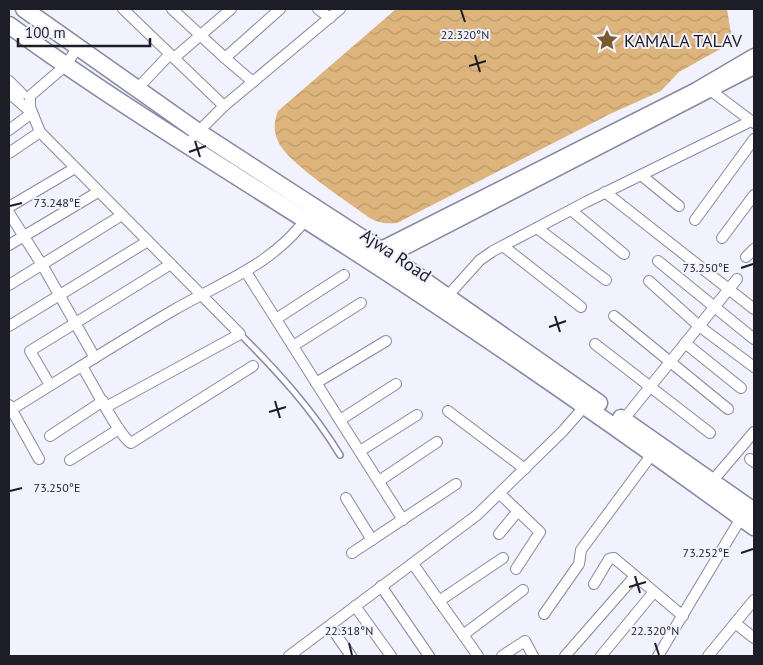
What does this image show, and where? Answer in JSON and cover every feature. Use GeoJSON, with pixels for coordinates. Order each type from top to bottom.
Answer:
{"type":"FeatureCollection","features":[{"type":"Feature","properties":{"kind":"main road","name":"Ajwa Road"},"geometry":{"type":"LineString","coordinates":[[24,9],[137,89],[193,137]]}},
{"type":"Feature","properties":{"kind":"main road","name":"Ajwa Road"},"geometry":{"type":"LineString","coordinates":[[9,27],[65,66],[193,137],[380,259],[708,486],[750,519]]}},
{"type":"Feature","properties":{"kind":"main road","name":"Ajwa Road"},"geometry":{"type":"LineString","coordinates":[[443,302],[584,407],[619,424],[652,454],[708,486]]}},
{"type":"Feature","properties":{"kind":"street"},"geometry":{"type":"LineString","coordinates":[[137,89],[172,57],[231,9]]}},
{"type":"Feature","properties":{"kind":"street"},"geometry":{"type":"LineString","coordinates":[[225,58],[280,9]]}},
{"type":"Feature","properties":{"kind":"street"},"geometry":{"type":"LineString","coordinates":[[318,9],[330,18]]}},
{"type":"Feature","properties":{"kind":"street"},"geometry":{"type":"LineString","coordinates":[[193,137],[224,106],[340,9]]}},
{"type":"Feature","properties":{"kind":"street"},"geometry":{"type":"LineString","coordinates":[[129,11],[172,57],[224,106]]}},
{"type":"Feature","properties":{"kind":"street"},"geometry":{"type":"LineString","coordinates":[[179,11],[225,58],[253,82]]}},
{"type":"Feature","properties":{"kind":"street"},"geometry":{"type":"LineString","coordinates":[[50,436],[104,404],[240,334],[40,132],[32,113],[29,101],[30,96],[65,66],[78,47]]}},
{"type":"Feature","properties":{"kind":"street"},"geometry":{"type":"LineString","coordinates":[[708,88],[754,55]]}},
{"type":"Feature","properties":{"kind":"street"},"geometry":{"type":"LineString","coordinates":[[380,259],[708,88],[754,68]]}},
{"type":"Feature","properties":{"kind":"street"},"geometry":{"type":"LineString","coordinates":[[9,81],[22,94]]}},
{"type":"Feature","properties":{"kind":"street"},"geometry":{"type":"LineString","coordinates":[[443,302],[480,260],[502,246],[641,174],[753,122],[708,88]]}},
{"type":"Feature","properties":{"kind":"street"},"geometry":{"type":"LineString","coordinates":[[9,93],[32,113]]}},
{"type":"Feature","properties":{"kind":"street"},"geometry":{"type":"LineString","coordinates":[[9,129],[32,113]]}},
{"type":"Feature","properties":{"kind":"street"},"geometry":{"type":"LineString","coordinates":[[9,153],[40,132]]}},
{"type":"Feature","properties":{"kind":"street"},"geometry":{"type":"LineString","coordinates":[[695,220],[754,139]]}},
{"type":"Feature","properties":{"kind":"street"},"geometry":{"type":"LineString","coordinates":[[9,207],[75,168]]}},
{"type":"Feature","properties":{"kind":"street"},"geometry":{"type":"LineString","coordinates":[[641,174],[679,206]]}},
{"type":"Feature","properties":{"kind":"street"},"geometry":{"type":"LineString","coordinates":[[9,245],[98,192]]}},
{"type":"Feature","properties":{"kind":"street"},"geometry":{"type":"LineString","coordinates":[[605,192],[754,309]]}},
{"type":"Feature","properties":{"kind":"street"},"geometry":{"type":"LineString","coordinates":[[722,238],[754,195]]}},
{"type":"Feature","properties":{"kind":"street"},"geometry":{"type":"LineString","coordinates":[[571,210],[624,254]]}},
{"type":"Feature","properties":{"kind":"street"},"geometry":{"type":"LineString","coordinates":[[9,213],[42,265],[95,358]]}},
{"type":"Feature","properties":{"kind":"street"},"geometry":{"type":"LineString","coordinates":[[39,459],[9,408],[202,294],[246,272],[273,254],[310,213]]}},
{"type":"Feature","properties":{"kind":"street"},"geometry":{"type":"LineString","coordinates":[[9,285],[122,215]]}},
{"type":"Feature","properties":{"kind":"street"},"geometry":{"type":"LineString","coordinates":[[537,228],[606,280]]}},
{"type":"Feature","properties":{"kind":"street"},"geometry":{"type":"LineString","coordinates":[[9,326],[148,241]]}},
{"type":"Feature","properties":{"kind":"street"},"geometry":{"type":"LineString","coordinates":[[502,246],[581,307]]}},
{"type":"Feature","properties":{"kind":"street"},"geometry":{"type":"LineString","coordinates":[[746,257],[754,249]]}},
{"type":"Feature","properties":{"kind":"street"},"geometry":{"type":"LineString","coordinates":[[658,261],[754,339]]}},
{"type":"Feature","properties":{"kind":"street"},"geometry":{"type":"LineString","coordinates":[[50,385],[30,351],[172,264]]}},
{"type":"Feature","properties":{"kind":"street"},"geometry":{"type":"LineString","coordinates":[[246,272],[403,520]]}},
{"type":"Feature","properties":{"kind":"street"},"geometry":{"type":"LineString","coordinates":[[276,319],[344,275]]}},
{"type":"Feature","properties":{"kind":"street"},"geometry":{"type":"LineString","coordinates":[[619,424],[730,290],[737,279]]}},
{"type":"Feature","properties":{"kind":"street"},"geometry":{"type":"LineString","coordinates":[[649,281],[699,326],[754,367]]}},
{"type":"Feature","properties":{"kind":"street"},"geometry":{"type":"LineString","coordinates":[[293,346],[362,303]]}},
{"type":"Feature","properties":{"kind":"street"},"geometry":{"type":"LineString","coordinates":[[614,316],[728,409]]}},
{"type":"Feature","properties":{"kind":"street"},"geometry":{"type":"LineString","coordinates":[[316,383],[386,341]]}},
{"type":"Feature","properties":{"kind":"street"},"geometry":{"type":"LineString","coordinates":[[685,343],[741,388]]}},
{"type":"Feature","properties":{"kind":"street"},"geometry":{"type":"LineString","coordinates":[[595,344],[710,433]]}},
{"type":"Feature","properties":{"kind":"street"},"geometry":{"type":"LineString","coordinates":[[82,366],[126,440],[135,442],[253,366]]}},
{"type":"Feature","properties":{"kind":"street"},"geometry":{"type":"LineString","coordinates":[[340,420],[396,384]]}},
{"type":"Feature","properties":{"kind":"street"},"geometry":{"type":"LineString","coordinates":[[289,656],[302,652],[355,606],[477,515],[525,469],[584,407]]}},
{"type":"Feature","properties":{"kind":"street"},"geometry":{"type":"LineString","coordinates":[[448,410],[525,469]]}},
{"type":"Feature","properties":{"kind":"street"},"geometry":{"type":"LineString","coordinates":[[360,451],[417,415]]}},
{"type":"Feature","properties":{"kind":"street"},"geometry":{"type":"LineString","coordinates":[[70,460],[119,429]]}},
{"type":"Feature","properties":{"kind":"street"},"geometry":{"type":"LineString","coordinates":[[708,486],[754,432]]}},
{"type":"Feature","properties":{"kind":"street"},"geometry":{"type":"LineString","coordinates":[[379,480],[437,442]]}},
{"type":"Feature","properties":{"kind":"street"},"geometry":{"type":"LineString","coordinates":[[544,614],[579,564],[581,550],[652,454]]}},
{"type":"Feature","properties":{"kind":"street"},"geometry":{"type":"LineString","coordinates":[[352,553],[456,484]]}},
{"type":"Feature","properties":{"kind":"street"},"geometry":{"type":"LineString","coordinates":[[500,494],[540,532],[516,569]]}},
{"type":"Feature","properties":{"kind":"street"},"geometry":{"type":"LineString","coordinates":[[346,498],[372,540]]}},
{"type":"Feature","properties":{"kind":"street"},"geometry":{"type":"LineString","coordinates":[[499,534],[518,510]]}},
{"type":"Feature","properties":{"kind":"street"},"geometry":{"type":"LineString","coordinates":[[658,656],[682,616],[750,519]]}},
{"type":"Feature","properties":{"kind":"street"},"geometry":{"type":"LineString","coordinates":[[439,601],[503,558]]}},
{"type":"Feature","properties":{"kind":"street"},"geometry":{"type":"LineString","coordinates":[[594,584],[611,558],[614,558],[682,616]]}},
{"type":"Feature","properties":{"kind":"street"},"geometry":{"type":"LineString","coordinates":[[413,564],[478,656]]}},
{"type":"Feature","properties":{"kind":"street"},"geometry":{"type":"LineString","coordinates":[[565,656],[635,576]]}},
{"type":"Feature","properties":{"kind":"street"},"geometry":{"type":"LineString","coordinates":[[381,586],[429,656]]}},
{"type":"Feature","properties":{"kind":"street"},"geometry":{"type":"LineString","coordinates":[[463,635],[523,590]]}},
{"type":"Feature","properties":{"kind":"street"},"geometry":{"type":"LineString","coordinates":[[600,656],[653,593]]}},
{"type":"Feature","properties":{"kind":"street"},"geometry":{"type":"LineString","coordinates":[[714,654],[735,623],[754,600]]}},
{"type":"Feature","properties":{"kind":"street"},"geometry":{"type":"LineString","coordinates":[[355,606],[391,656]]}},
{"type":"Feature","properties":{"kind":"street"},"geometry":{"type":"LineString","coordinates":[[735,623],[754,638]]}},
{"type":"Feature","properties":{"kind":"street"},"geometry":{"type":"LineString","coordinates":[[330,626],[351,656]]}},
{"type":"Feature","properties":{"kind":"street"},"geometry":{"type":"LineString","coordinates":[[502,656],[525,641],[533,656]]}},
{"type":"Feature","properties":{"kind":"lane"},"geometry":{"type":"LineString","coordinates":[[240,334],[285,380],[314,416],[340,455]]}},
{"type":"Feature","properties":{"kind":"water"},"geometry":{"type":"Polygon","coordinates":[[[396,9],[727,9],[731,33],[722,48],[679,72],[661,91],[610,114],[397,223],[385,223],[378,222],[367,216],[304,170],[283,150],[275,134],[275,126],[278,111],[396,9]]]}},
{"type":"Feature","properties":{"kind":"place","name":"KAMALA TALAV"},"geometry":{"type":"Point","coordinates":[607,40]}}]}
